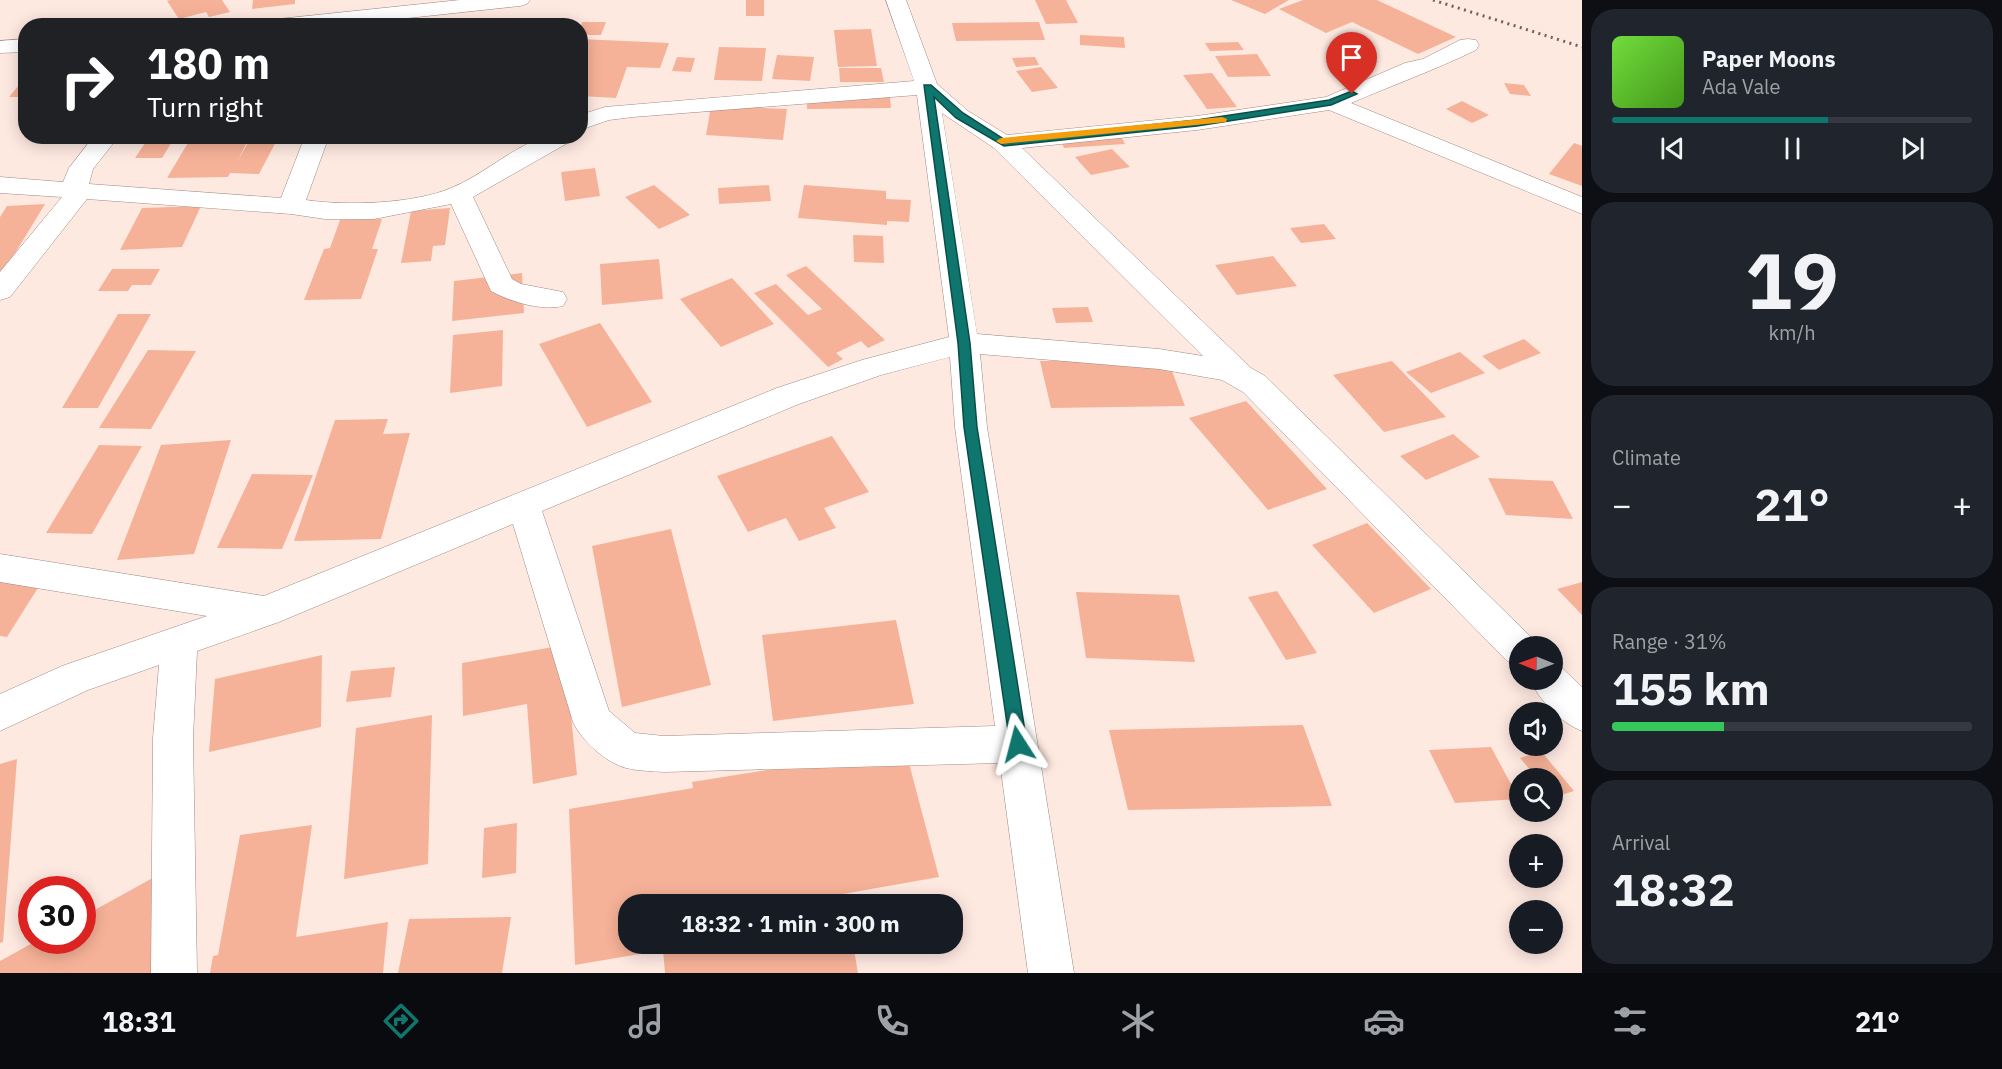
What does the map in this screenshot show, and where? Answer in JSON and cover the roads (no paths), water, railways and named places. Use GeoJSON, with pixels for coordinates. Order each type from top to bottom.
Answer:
{"type":"FeatureCollection","features":[{"type":"Feature","properties":{"kind":"street"},"geometry":{"type":"LineString","coordinates":[[367,18],[409,5],[520,0]]}},
{"type":"Feature","properties":{"kind":"street"},"geometry":{"type":"LineString","coordinates":[[896,0],[927,87],[964,343],[971,427],[1051,973]]}},
{"type":"Feature","properties":{"kind":"street"},"geometry":{"type":"LineString","coordinates":[[1004,143],[1197,123],[1331,103],[1413,68],[1430,64],[1468,45]]}},
{"type":"Feature","properties":{"kind":"street"},"geometry":{"type":"LineString","coordinates":[[0,47],[18,46]]}},
{"type":"Feature","properties":{"kind":"street"},"geometry":{"type":"LineString","coordinates":[[588,120],[605,114],[633,110],[927,87],[960,116],[1004,143],[1240,375],[1254,384],[1509,639]]}},
{"type":"Feature","properties":{"kind":"street"},"geometry":{"type":"LineString","coordinates":[[1331,103],[1582,206]]}},
{"type":"Feature","properties":{"kind":"street"},"geometry":{"type":"LineString","coordinates":[[80,191],[76,182],[81,168],[100,144]]}},
{"type":"Feature","properties":{"kind":"street"},"geometry":{"type":"LineString","coordinates":[[291,206],[314,144]]}},
{"type":"Feature","properties":{"kind":"street"},"geometry":{"type":"LineString","coordinates":[[0,185],[291,206],[325,211],[374,211],[435,201],[459,194],[549,144]]}},
{"type":"Feature","properties":{"kind":"street"},"geometry":{"type":"LineString","coordinates":[[0,291],[80,191]]}},
{"type":"Feature","properties":{"kind":"street"},"geometry":{"type":"LineString","coordinates":[[459,194],[501,285],[514,292],[553,300]]}},
{"type":"Feature","properties":{"kind":"street"},"geometry":{"type":"LineString","coordinates":[[0,713],[75,678],[266,610],[788,396],[873,366],[964,343],[1159,359],[1225,370],[1240,375]]}},
{"type":"Feature","properties":{"kind":"street"},"geometry":{"type":"LineString","coordinates":[[524,506],[593,722],[627,750],[664,754],[1018,744]]}},
{"type":"Feature","properties":{"kind":"street"},"geometry":{"type":"LineString","coordinates":[[0,568],[266,610]]}},
{"type":"Feature","properties":{"kind":"street"},"geometry":{"type":"LineString","coordinates":[[174,973],[173,738],[179,640]]}},
{"type":"Feature","properties":{"kind":"street"},"geometry":{"type":"LineString","coordinates":[[1559,690],[1582,713]]}},
{"type":"Feature","properties":{"kind":"railway"},"geometry":{"type":"LineString","coordinates":[[1433,0],[1582,47]]}}]}
